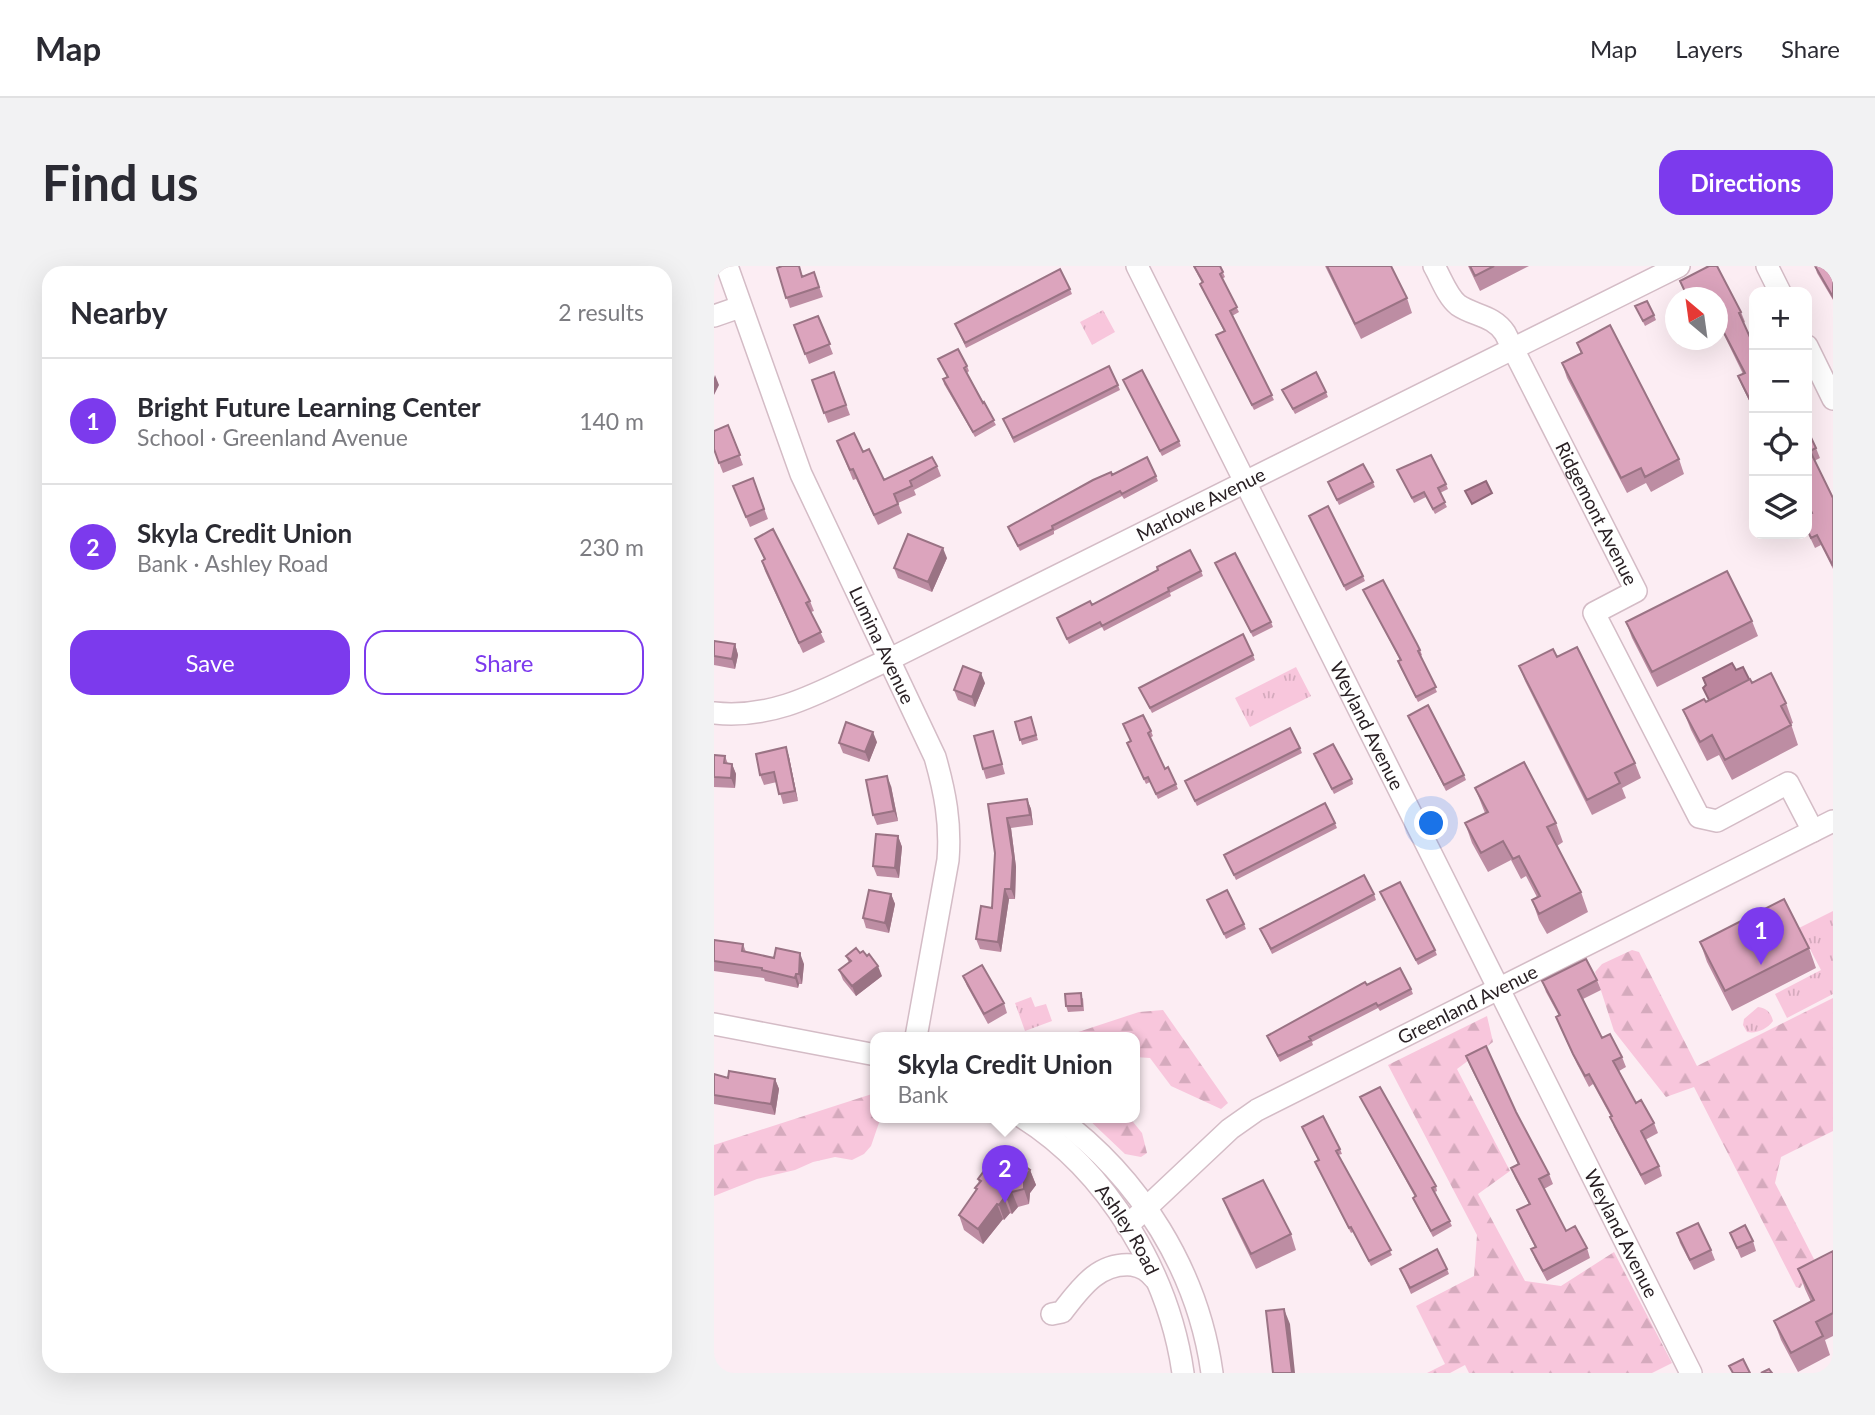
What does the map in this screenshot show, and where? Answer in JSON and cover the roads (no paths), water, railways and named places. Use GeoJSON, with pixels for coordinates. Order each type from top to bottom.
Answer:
{"type":"FeatureCollection","features":[{"type":"Feature","properties":{"kind":"street","name":"Lumina Avenue"},"geometry":{"type":"LineString","coordinates":[[727,266],[801,474],[935,757],[947,803],[950,836],[948,860],[917,1032]]}},
{"type":"Feature","properties":{"kind":"street","name":"Weyland Avenue"},"geometry":{"type":"LineString","coordinates":[[1137,266],[1691,1373]]}},
{"type":"Feature","properties":{"kind":"street","name":"Ridgemont Avenue"},"geometry":{"type":"LineString","coordinates":[[1434,266],[1449,295],[1457,304],[1486,316],[1500,327],[1636,591],[1594,613],[1699,817],[1717,821],[1788,783],[1813,831]]}},
{"type":"Feature","properties":{"kind":"street","name":"Marlowe Avenue"},"geometry":{"type":"LineString","coordinates":[[714,713],[735,715],[788,706],[888,660],[1679,266]]}},
{"type":"Feature","properties":{"kind":"street"},"geometry":{"type":"LineString","coordinates":[[1767,266],[1778,287]]}},
{"type":"Feature","properties":{"kind":"street"},"geometry":{"type":"LineString","coordinates":[[714,316],[740,307]]}},
{"type":"Feature","properties":{"kind":"street"},"geometry":{"type":"LineString","coordinates":[[1809,350],[1833,399]]}},
{"type":"Feature","properties":{"kind":"street","name":"Greenland Avenue"},"geometry":{"type":"LineString","coordinates":[[1127,1226],[1230,1129],[1257,1110],[1833,821]]}},
{"type":"Feature","properties":{"kind":"street"},"geometry":{"type":"LineString","coordinates":[[714,1024],[870,1054]]}},
{"type":"Feature","properties":{"kind":"street","name":"Ashley Road"},"geometry":{"type":"LineString","coordinates":[[1031,1123],[1053,1138],[1077,1160],[1107,1195],[1127,1226],[1158,1283],[1174,1327],[1183,1373]]}},
{"type":"Feature","properties":{"kind":"street","name":"Ashley Road"},"geometry":{"type":"LineString","coordinates":[[1064,1123],[1110,1163],[1146,1207],[1170,1246],[1186,1278],[1203,1330],[1212,1373]]}},
{"type":"Feature","properties":{"kind":"street"},"geometry":{"type":"LineString","coordinates":[[1052,1314],[1062,1312],[1088,1280],[1112,1267],[1140,1267],[1148,1271],[1158,1283]]}},
{"type":"Feature","properties":{"kind":"place","name":"Bright Future Learning Center"},"geometry":{"type":"Point","coordinates":[1761,965]}},
{"type":"Feature","properties":{"kind":"place","name":"Skyla Credit Union"},"geometry":{"type":"Point","coordinates":[1005,1203]}}]}
